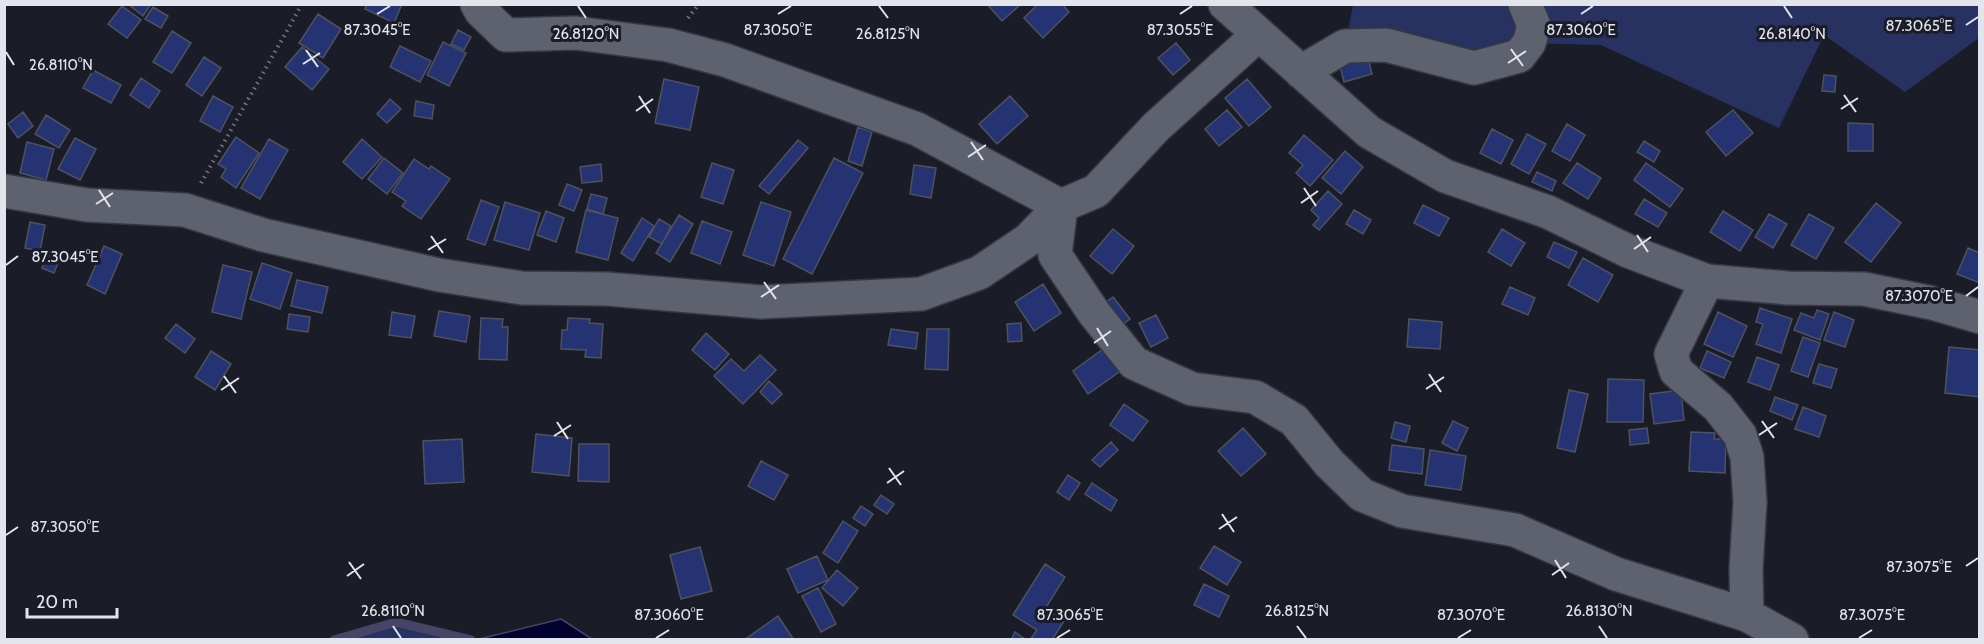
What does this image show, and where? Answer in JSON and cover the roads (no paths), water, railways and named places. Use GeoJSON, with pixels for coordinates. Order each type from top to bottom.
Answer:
{"type":"FeatureCollection","features":[{"type":"Feature","properties":{"kind":"street"},"geometry":{"type":"LineString","coordinates":[[477,4],[481,11],[506,35],[576,33],[668,45],[725,60],[917,129],[1061,206]]}},
{"type":"Feature","properties":{"kind":"street"},"geometry":{"type":"LineString","coordinates":[[1225,4],[1369,132],[1445,176],[1548,212],[1628,251],[1707,281],[1788,288],[1864,289],[1980,316]]}},
{"type":"Feature","properties":{"kind":"street"},"geometry":{"type":"LineString","coordinates":[[1301,72],[1345,46],[1386,45],[1474,68],[1519,56],[1529,43],[1534,26],[1525,4]]}},
{"type":"Feature","properties":{"kind":"street"},"geometry":{"type":"LineString","coordinates":[[4,191],[87,205],[185,210],[263,235],[439,275],[522,288],[607,289],[761,302],[921,294],[979,273],[1028,240],[1061,206],[1096,191],[1156,127],[1259,34]]}},
{"type":"Feature","properties":{"kind":"street"},"geometry":{"type":"LineString","coordinates":[[1061,206],[1055,255],[1094,313],[1134,363],[1192,389],[1255,397],[1294,420],[1329,463],[1362,495],[1402,511],[1515,530],[1616,574],[1747,615],[1792,639]]}},
{"type":"Feature","properties":{"kind":"street"},"geometry":{"type":"LineString","coordinates":[[1707,281],[1671,354],[1676,371],[1718,407],[1740,435],[1747,457],[1750,502],[1746,569],[1747,615]]}},
{"type":"Feature","properties":{"kind":"waterway"},"geometry":{"type":"LineString","coordinates":[[334,640],[396,622],[471,640]]}}]}
